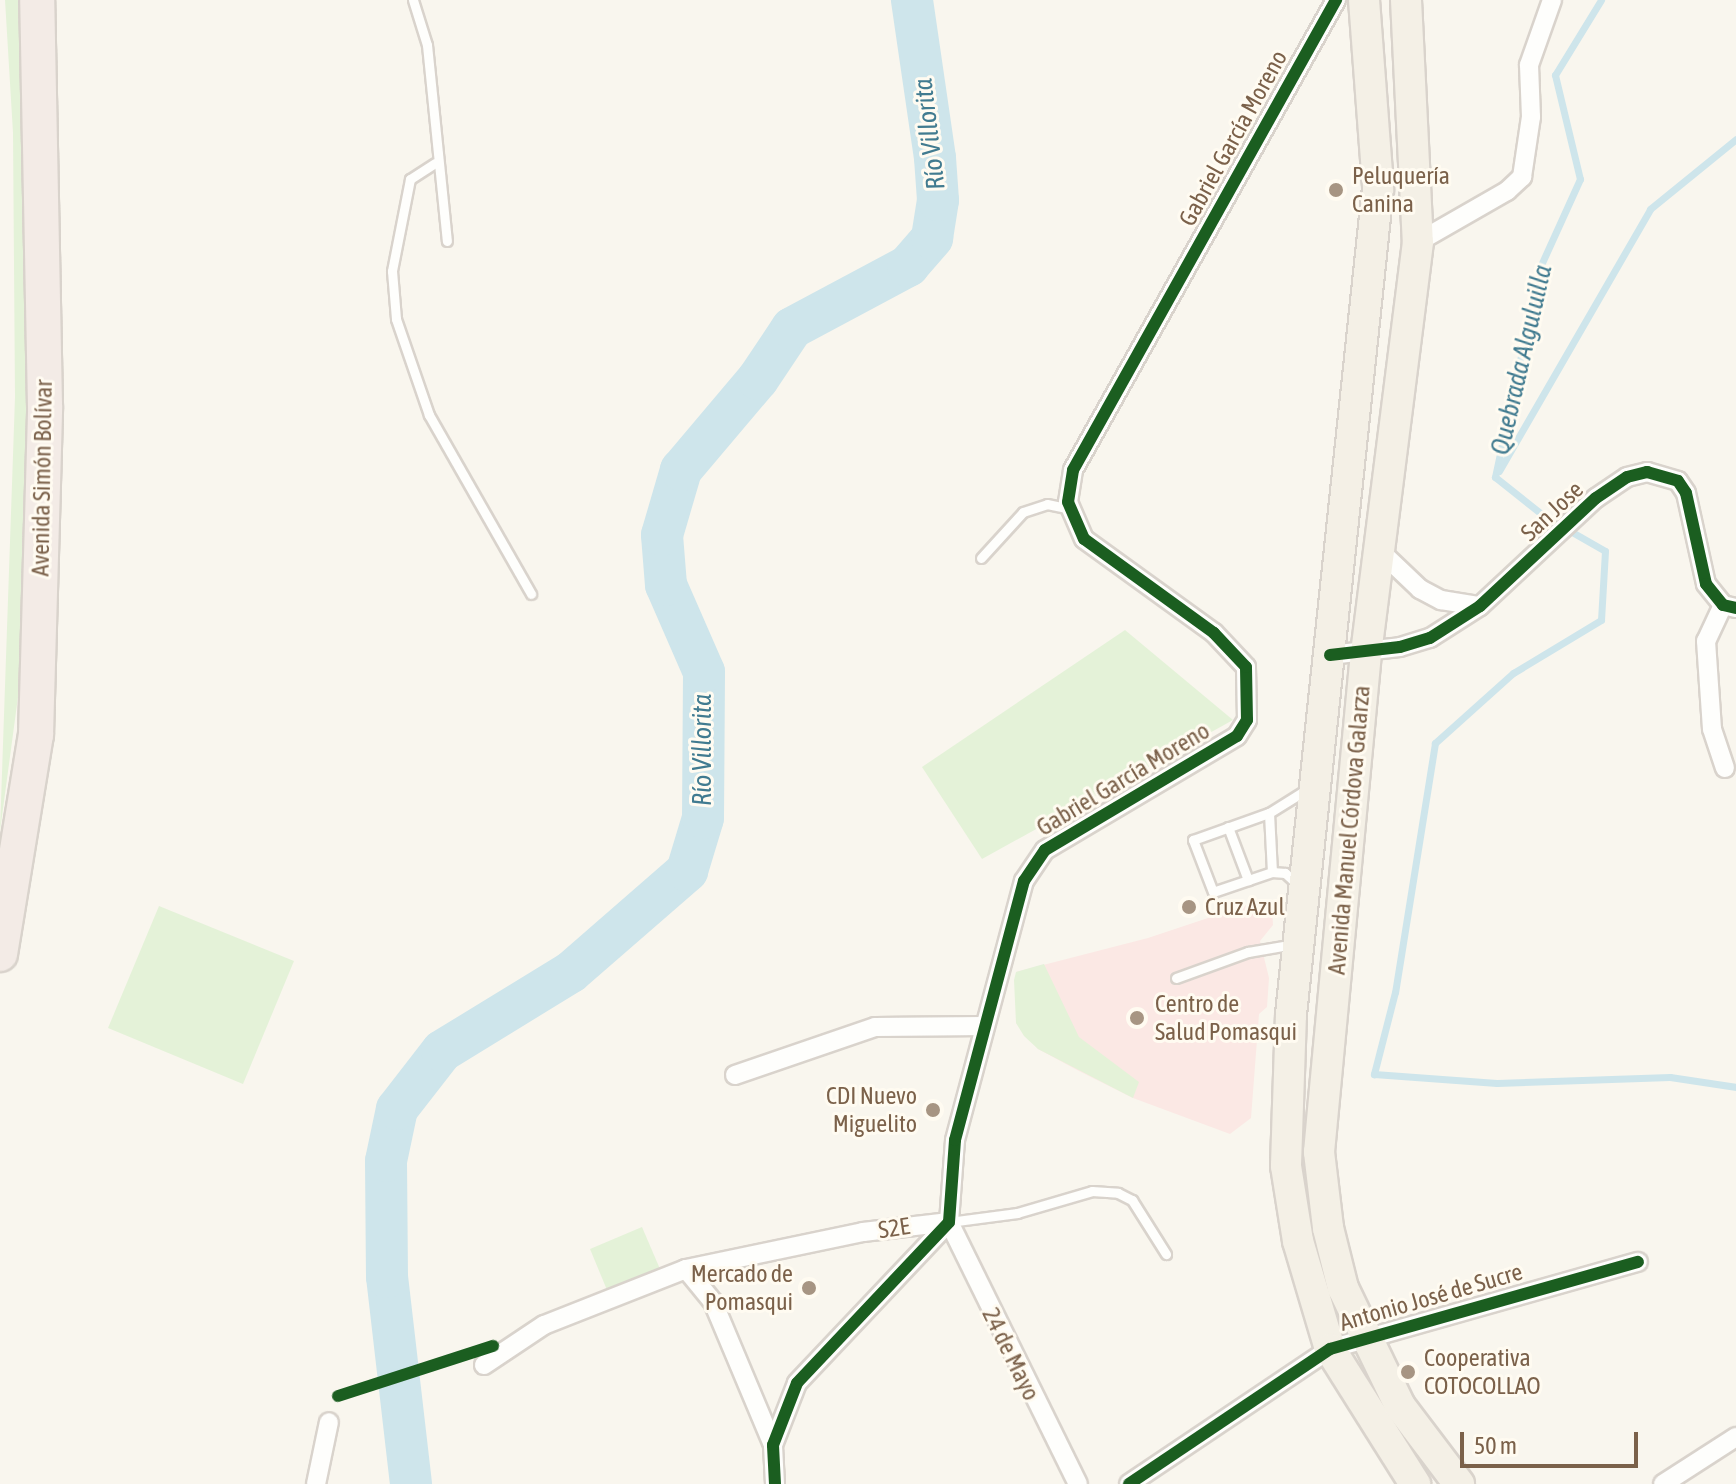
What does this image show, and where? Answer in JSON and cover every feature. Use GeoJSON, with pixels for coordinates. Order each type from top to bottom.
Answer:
{"type":"FeatureCollection","features":[{"type":"Feature","properties":{"kind":"highway","name":"Avenida Simón Bolívar"},"geometry":{"type":"LineString","coordinates":[[0,954],[23,840],[36,735],[45,406],[37,0]]}},
{"type":"Feature","properties":{"kind":"main road","name":"Avenida Manuel Córdova Galarza"},"geometry":{"type":"LineString","coordinates":[[1364,0],[1378,188],[1298,943],[1286,1166],[1298,1241],[1330,1349],[1415,1484]]}},
{"type":"Feature","properties":{"kind":"main road","name":"Avenida Manuel Córdova Galarza"},"geometry":{"type":"LineString","coordinates":[[1406,0],[1418,242],[1366,653],[1319,1152],[1328,1228],[1343,1288],[1400,1406],[1459,1484]]}},
{"type":"Feature","properties":{"kind":"main road"},"geometry":{"type":"LineString","coordinates":[[1316,779],[1355,775]]}},
{"type":"Feature","properties":{"kind":"main road"},"geometry":{"type":"LineString","coordinates":[[1305,883],[1345,881]]}},
{"type":"Feature","properties":{"kind":"street","name":"Gabriel García Moreno"},"geometry":{"type":"LineString","coordinates":[[949,1222],[955,1140],[1024,881],[1045,850],[1237,736],[1247,720],[1246,667],[1214,633],[1084,539],[1071,509],[1073,470],[1336,0]]}},
{"type":"Feature","properties":{"kind":"street"},"geometry":{"type":"LineString","coordinates":[[1418,242],[1507,191],[1522,177],[1533,44],[1552,0]]}},
{"type":"Feature","properties":{"kind":"street","name":"San Jose"},"geometry":{"type":"LineString","coordinates":[[1330,655],[1366,653],[1430,638],[1480,606],[1596,498],[1627,477],[1647,472],[1678,481],[1686,493],[1706,584],[1730,606]]}},
{"type":"Feature","properties":{"kind":"street"},"geometry":{"type":"LineString","coordinates":[[1379,550],[1420,589],[1441,600],[1480,606]]}},
{"type":"Feature","properties":{"kind":"street"},"geometry":{"type":"LineString","coordinates":[[1725,768],[1712,729],[1706,641],[1730,606]]}},
{"type":"Feature","properties":{"kind":"street"},"geometry":{"type":"LineString","coordinates":[[735,1075],[875,1027],[985,1026]]}},
{"type":"Feature","properties":{"kind":"street"},"geometry":{"type":"LineString","coordinates":[[773,1445],[797,1383],[949,1222]]}},
{"type":"Feature","properties":{"kind":"street","name":"S2E"},"geometry":{"type":"LineString","coordinates":[[484,1365],[544,1325],[686,1269],[863,1232],[949,1222]]}},
{"type":"Feature","properties":{"kind":"street","name":"24 de Mayo"},"geometry":{"type":"LineString","coordinates":[[949,1222],[1078,1484]]}},
{"type":"Feature","properties":{"kind":"street","name":"Antonio José de Sucre"},"geometry":{"type":"LineString","coordinates":[[1129,1484],[1330,1349],[1638,1262]]}},
{"type":"Feature","properties":{"kind":"street"},"geometry":{"type":"LineString","coordinates":[[686,1269],[713,1302],[773,1445],[775,1484]]}},
{"type":"Feature","properties":{"kind":"street"},"geometry":{"type":"LineString","coordinates":[[316,1484],[329,1422]]}},
{"type":"Feature","properties":{"kind":"street"},"geometry":{"type":"LineString","coordinates":[[1663,1484],[1736,1437]]}},
{"type":"Feature","properties":{"kind":"lane"},"geometry":{"type":"LineString","coordinates":[[413,0],[427,45],[435,163],[447,241]]}},
{"type":"Feature","properties":{"kind":"lane"},"geometry":{"type":"LineString","coordinates":[[435,163],[410,179],[392,271],[396,319],[429,415],[531,594]]}},
{"type":"Feature","properties":{"kind":"lane"},"geometry":{"type":"LineString","coordinates":[[981,558],[1023,512],[1047,504],[1071,509]]}},
{"type":"Feature","properties":{"kind":"lane"},"geometry":{"type":"LineString","coordinates":[[1305,883],[1285,873],[1272,872],[1213,892],[1193,840],[1269,813],[1316,779]]}},
{"type":"Feature","properties":{"kind":"lane"},"geometry":{"type":"LineString","coordinates":[[1269,813],[1272,872]]}},
{"type":"Feature","properties":{"kind":"lane"},"geometry":{"type":"LineString","coordinates":[[1228,827],[1248,880]]}},
{"type":"Feature","properties":{"kind":"lane"},"geometry":{"type":"LineString","coordinates":[[1176,978],[1248,952],[1298,943]]}},
{"type":"Feature","properties":{"kind":"lane","name":"S2E"},"geometry":{"type":"LineString","coordinates":[[949,1222],[1017,1213],[1092,1191],[1118,1193],[1132,1200],[1166,1254]]}},
{"type":"Feature","properties":{"kind":"shaded area","name":"Centro de Salud Pomasqui"},"geometry":{"type":"Polygon","coordinates":[[[1265,899],[1272,908],[1273,925],[1260,941],[1269,978],[1267,1007],[1259,1014],[1251,1118],[1230,1134],[1133,1098],[1079,1071],[1038,1049],[1016,1023],[1016,972],[1148,938],[1265,899]]]}},
{"type":"Feature","properties":{"kind":"green space"},"geometry":{"type":"Polygon","coordinates":[[[5,0],[21,0],[29,397],[18,697],[0,831],[15,397],[13,133],[5,0]]]}},
{"type":"Feature","properties":{"kind":"green space"},"geometry":{"type":"Polygon","coordinates":[[[1125,630],[1233,720],[982,859],[922,767],[1125,630]]]}},
{"type":"Feature","properties":{"kind":"green space"},"geometry":{"type":"Polygon","coordinates":[[[159,906],[294,961],[243,1084],[108,1028],[159,906]]]}},
{"type":"Feature","properties":{"kind":"green space"},"geometry":{"type":"Polygon","coordinates":[[[1044,964],[1079,1037],[1139,1082],[1133,1098],[1038,1049],[1024,1036],[1016,1023],[1016,972],[1044,964]]]}},
{"type":"Feature","properties":{"kind":"green space"},"geometry":{"type":"Polygon","coordinates":[[[642,1227],[660,1269],[607,1290],[590,1249],[642,1227]]]}},
{"type":"Feature","properties":{"kind":"waterway","name":"Río Villorita"},"geometry":{"type":"LineString","coordinates":[[411,1484],[387,1277],[386,1161],[397,1109],[442,1051],[571,972],[687,871],[703,818],[704,672],[666,585],[662,535],[681,470],[758,379],[792,328],[908,266],[932,238],[938,200],[935,158],[912,0]]}},
{"type":"Feature","properties":{"kind":"waterway","name":"Quebrada Alguluilla"},"geometry":{"type":"LineString","coordinates":[[1601,0],[1555,75],[1580,179],[1540,267],[1495,477],[1544,516],[1605,551],[1601,620],[1513,673],[1435,743],[1395,992],[1374,1074],[1497,1083],[1670,1077],[1736,1087]]}},
{"type":"Feature","properties":{"kind":"waterway"},"geometry":{"type":"LineString","coordinates":[[1499,471],[1650,209],[1736,139]]}},
{"type":"Feature","properties":{"kind":"cycle path"},"geometry":{"type":"LineString","coordinates":[[775,1484],[773,1445],[797,1383],[949,1222],[955,1140],[1024,881],[1045,850],[1237,736],[1247,720],[1246,667],[1214,633],[1084,539],[1068,502],[1073,470],[1336,0]]}},
{"type":"Feature","properties":{"kind":"cycle path"},"geometry":{"type":"LineString","coordinates":[[1330,655],[1400,647],[1430,638],[1480,606],[1596,498],[1627,477],[1647,472],[1678,481],[1686,493],[1706,584],[1723,605],[1736,608]]}},
{"type":"Feature","properties":{"kind":"cycle path"},"geometry":{"type":"LineString","coordinates":[[1129,1484],[1330,1349],[1638,1262]]}},
{"type":"Feature","properties":{"kind":"cycle path"},"geometry":{"type":"LineString","coordinates":[[338,1396],[493,1346]]}},
{"type":"Feature","properties":{"kind":"place","name":"Peluquería Canina"},"geometry":{"type":"Point","coordinates":[1336,190]}},
{"type":"Feature","properties":{"kind":"place","name":"Cruz Azul"},"geometry":{"type":"Point","coordinates":[1189,907]}},
{"type":"Feature","properties":{"kind":"place","name":"Centro de Salud Pomasqui"},"geometry":{"type":"Point","coordinates":[1137,1018]}},
{"type":"Feature","properties":{"kind":"place","name":"CDI Nuevo Miguelito"},"geometry":{"type":"Point","coordinates":[933,1110]}},
{"type":"Feature","properties":{"kind":"place","name":"Mercado de Pomasqui"},"geometry":{"type":"Point","coordinates":[809,1288]}},
{"type":"Feature","properties":{"kind":"place","name":"Cooperativa COTOCOLLAO"},"geometry":{"type":"Point","coordinates":[1408,1372]}}]}
